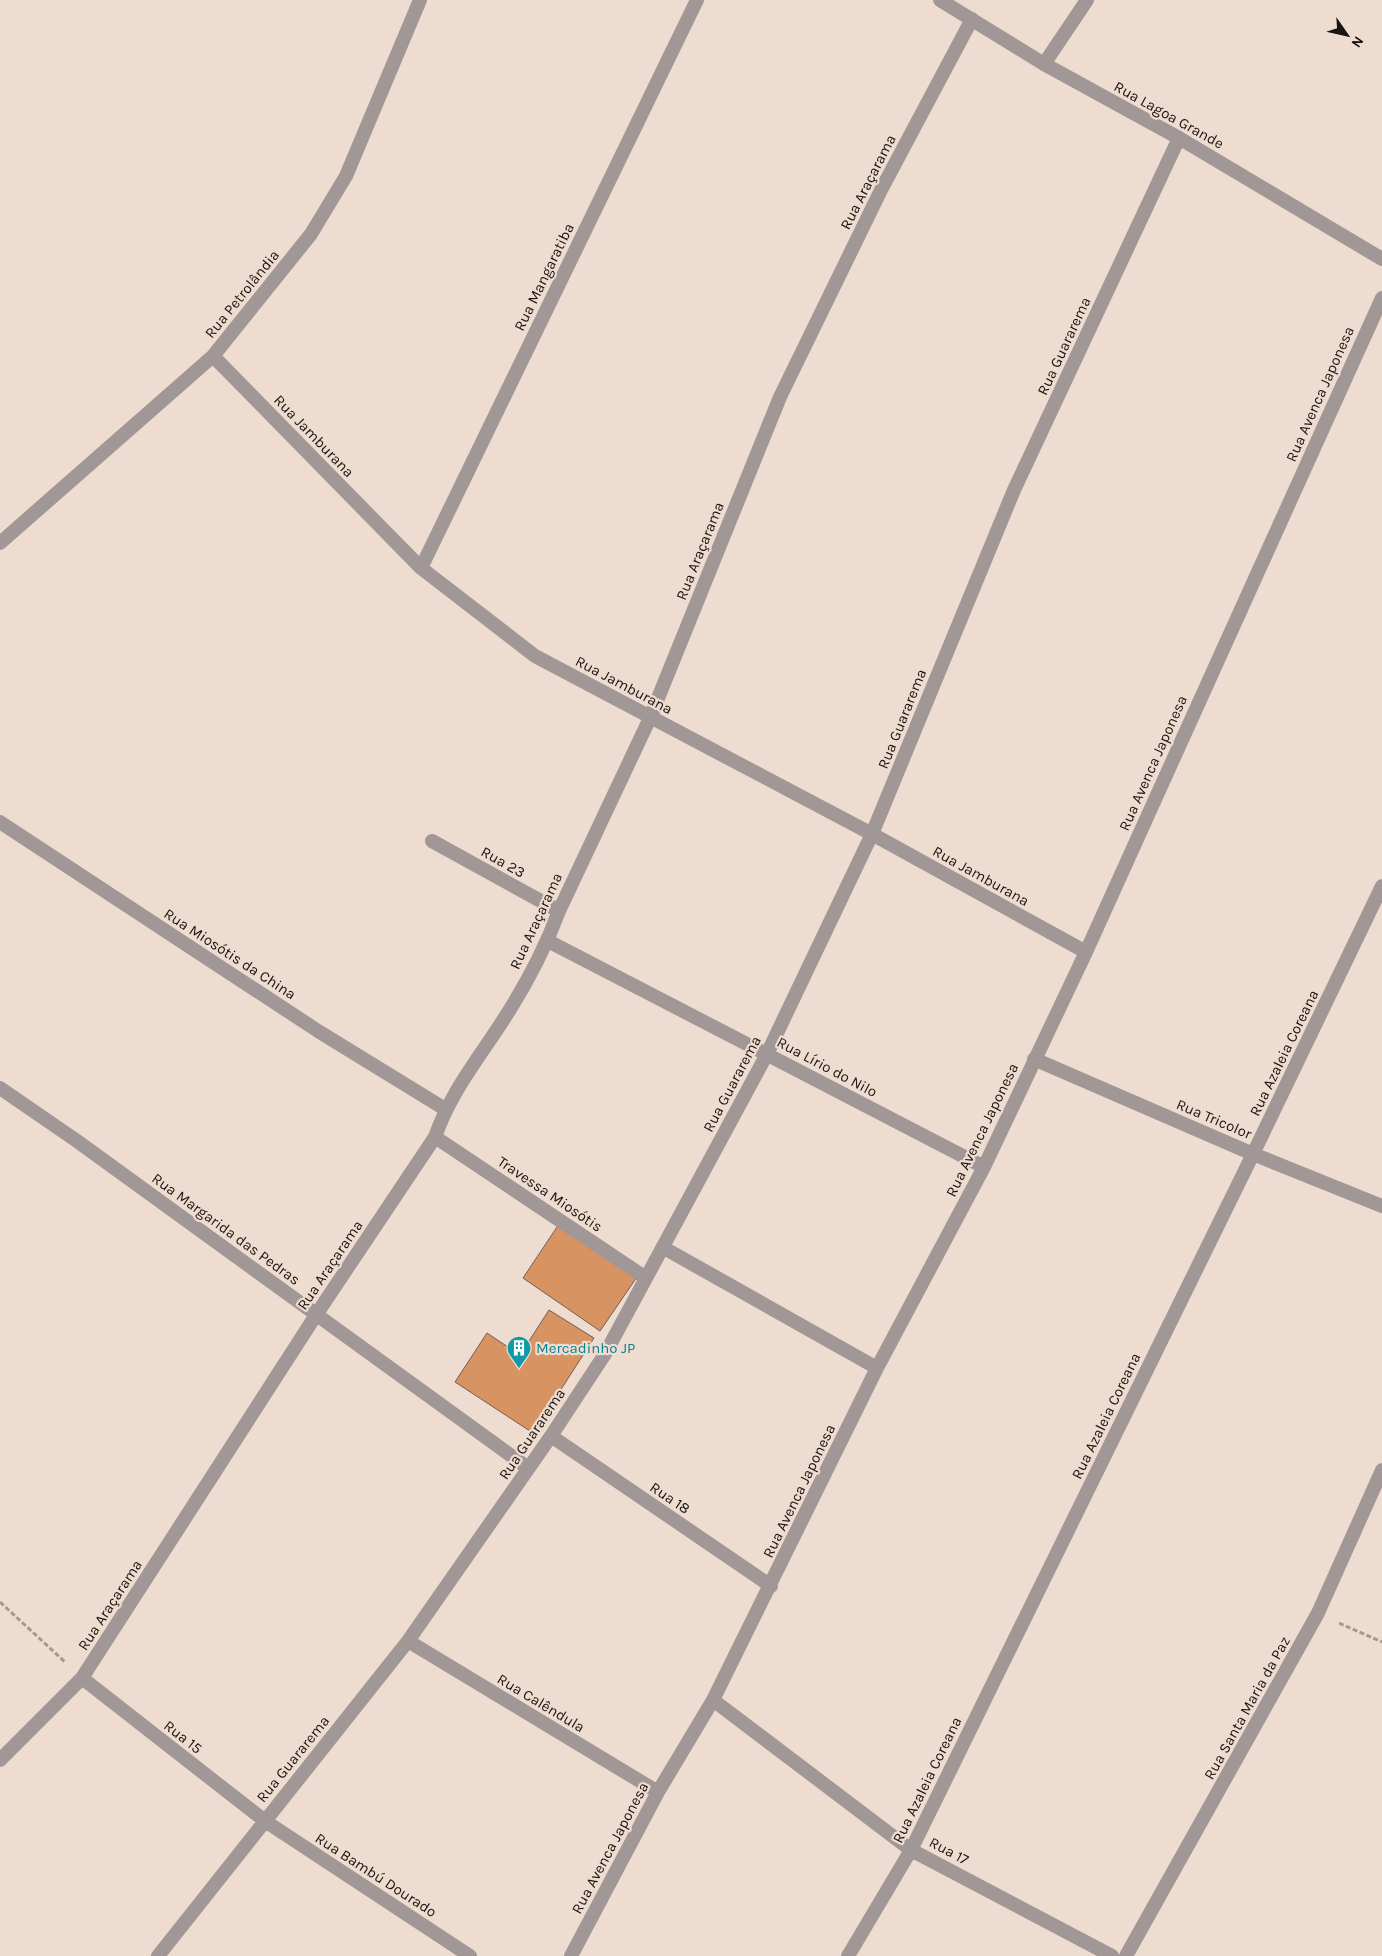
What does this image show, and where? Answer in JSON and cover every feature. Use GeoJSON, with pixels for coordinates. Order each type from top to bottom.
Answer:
{"type":"FeatureCollection","features":[{"type":"Feature","properties":{"kind":"street","name":"Rua Petrolândia"},"geometry":{"type":"LineString","coordinates":[[0,543],[213,356],[311,234],[346,176],[420,0]]}},
{"type":"Feature","properties":{"kind":"street","name":"Rua Mangaratiba"},"geometry":{"type":"LineString","coordinates":[[420,568],[684,23],[698,0]]}},
{"type":"Feature","properties":{"kind":"street","name":"Rua Lagoa Grande"},"geometry":{"type":"LineString","coordinates":[[940,0],[1044,64],[1179,138],[1382,259]]}},
{"type":"Feature","properties":{"kind":"street"},"geometry":{"type":"LineString","coordinates":[[1044,64],[1088,0]]}},
{"type":"Feature","properties":{"kind":"street","name":"Rua Araçarama"},"geometry":{"type":"LineString","coordinates":[[0,1760],[82,1678],[316,1315],[435,1137],[445,1109],[510,1010],[548,941],[559,911],[650,718],[780,397],[881,190],[972,19]]}},
{"type":"Feature","properties":{"kind":"street","name":"Rua Guararema"},"geometry":{"type":"LineString","coordinates":[[158,1956],[408,1641],[551,1436],[605,1354],[664,1248],[767,1054],[872,834],[1014,490],[1179,138]]}},
{"type":"Feature","properties":{"kind":"street","name":"Rua Avenca Japonesa"},"geometry":{"type":"LineString","coordinates":[[571,1956],[658,1792],[713,1700],[771,1586],[877,1368],[984,1167],[1086,952],[1382,298]]}},
{"type":"Feature","properties":{"kind":"street","name":"Rua Jamburana"},"geometry":{"type":"LineString","coordinates":[[213,356],[420,568],[535,656],[872,834],[1086,952]]}},
{"type":"Feature","properties":{"kind":"street","name":"Rua Miosótis da China"},"geometry":{"type":"LineString","coordinates":[[0,822],[318,1030],[445,1109]]}},
{"type":"Feature","properties":{"kind":"street","name":"Rua 23"},"geometry":{"type":"LineString","coordinates":[[432,841],[559,911]]}},
{"type":"Feature","properties":{"kind":"street","name":"Rua Azaleia Coreana"},"geometry":{"type":"LineString","coordinates":[[848,1956],[911,1850],[1253,1154],[1382,886]]}},
{"type":"Feature","properties":{"kind":"street","name":"Rua Lírio do Nilo"},"geometry":{"type":"LineString","coordinates":[[548,941],[984,1167]]}},
{"type":"Feature","properties":{"kind":"street","name":"Rua Tricolor"},"geometry":{"type":"LineString","coordinates":[[1034,1059],[1253,1154],[1382,1206]]}},
{"type":"Feature","properties":{"kind":"street","name":"Rua Margarida das Pedras"},"geometry":{"type":"LineString","coordinates":[[0,1088],[77,1140],[528,1468]]}},
{"type":"Feature","properties":{"kind":"street","name":"Travessa Miosótis"},"geometry":{"type":"LineString","coordinates":[[435,1137],[646,1278]]}},
{"type":"Feature","properties":{"kind":"street"},"geometry":{"type":"LineString","coordinates":[[664,1248],[877,1368]]}},
{"type":"Feature","properties":{"kind":"street","name":"Rua 18"},"geometry":{"type":"LineString","coordinates":[[551,1436],[771,1586]]}},
{"type":"Feature","properties":{"kind":"street","name":"Rua Santa Maria da Paz"},"geometry":{"type":"LineString","coordinates":[[1126,1956],[1318,1613],[1382,1470]]}},
{"type":"Feature","properties":{"kind":"street","name":"Rua Calêndula"},"geometry":{"type":"LineString","coordinates":[[408,1641],[658,1792]]}},
{"type":"Feature","properties":{"kind":"street","name":"Rua 15"},"geometry":{"type":"LineString","coordinates":[[82,1678],[265,1821]]}},
{"type":"Feature","properties":{"kind":"street","name":"Rua 17"},"geometry":{"type":"LineString","coordinates":[[713,1700],[911,1850],[1112,1956]]}},
{"type":"Feature","properties":{"kind":"street","name":"Rua Bambú Dourado"},"geometry":{"type":"LineString","coordinates":[[265,1821],[470,1956]]}},
{"type":"Feature","properties":{"kind":"path"},"geometry":{"type":"LineString","coordinates":[[0,1602],[82,1678]]}},
{"type":"Feature","properties":{"kind":"path"},"geometry":{"type":"LineString","coordinates":[[1318,1613],[1382,1642]]}},
{"type":"Feature","properties":{"kind":"building"},"geometry":{"type":"Polygon","coordinates":[[[559,1224],[637,1277],[600,1331],[523,1278],[559,1224]]]}},
{"type":"Feature","properties":{"kind":"building","name":"Mercadinho JP"},"geometry":{"type":"Polygon","coordinates":[[[549,1310],[594,1338],[533,1433],[455,1382],[487,1333],[520,1355],[549,1310]]]}},
{"type":"Feature","properties":{"kind":"place","name":"Mercadinho JP"},"geometry":{"type":"Point","coordinates":[519,1369]}}]}
